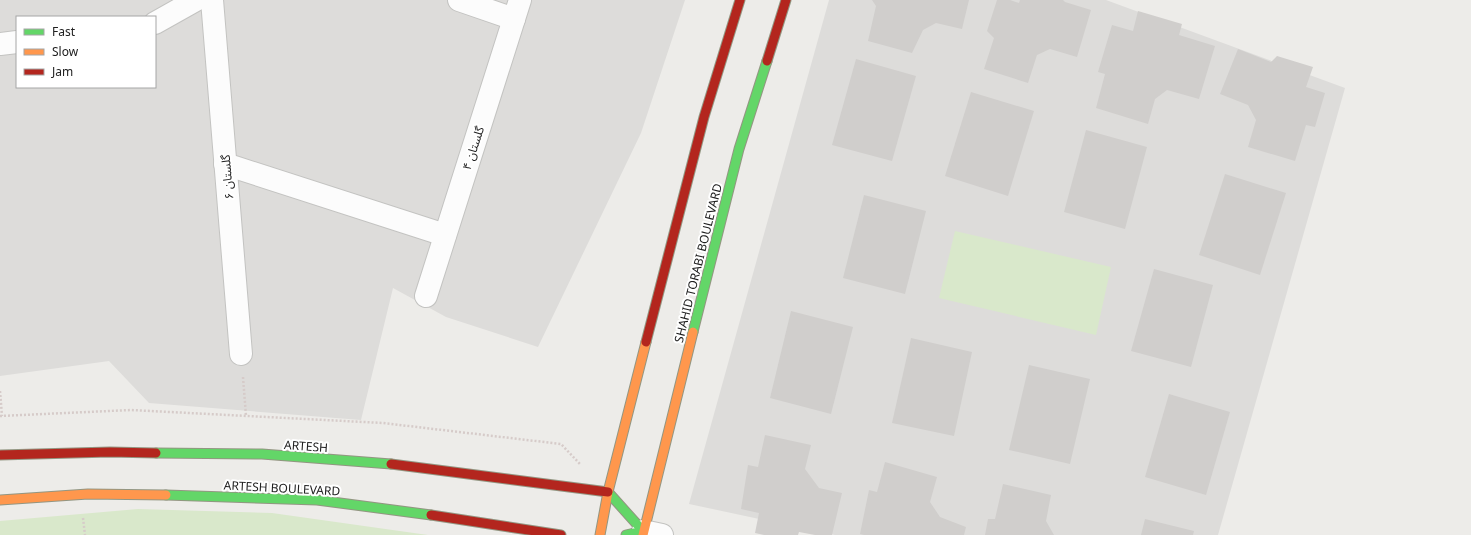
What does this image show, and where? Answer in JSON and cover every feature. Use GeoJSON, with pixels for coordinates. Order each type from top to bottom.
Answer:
{"type":"FeatureCollection","features":[{"type":"Feature","properties":{"kind":"main road"},"geometry":{"type":"LineString","coordinates":[[600,535],[608,492],[704,117],[740,0]]}},
{"type":"Feature","properties":{"kind":"main road","name":"SHAHID TORABI BOULEVARD"},"geometry":{"type":"LineString","coordinates":[[643,534],[739,149],[786,0]]}},
{"type":"Feature","properties":{"kind":"main road","name":"ARTESH"},"geometry":{"type":"LineString","coordinates":[[0,455],[110,452],[262,454],[381,463],[608,492]]}},
{"type":"Feature","properties":{"kind":"main road"},"geometry":{"type":"LineString","coordinates":[[608,492],[643,534]]}},
{"type":"Feature","properties":{"kind":"main road","name":"ARTESH BOULEVARD"},"geometry":{"type":"LineString","coordinates":[[0,500],[88,494],[216,496],[317,500],[440,516],[561,535]]}},
{"type":"Feature","properties":{"kind":"street"},"geometry":{"type":"LineString","coordinates":[[156,23],[196,0]]}},
{"type":"Feature","properties":{"kind":"street","name":"گلستان ۶"},"geometry":{"type":"LineString","coordinates":[[212,0],[241,354]]}},
{"type":"Feature","properties":{"kind":"street"},"geometry":{"type":"LineString","coordinates":[[459,0],[517,10]]}},
{"type":"Feature","properties":{"kind":"street","name":"گلستان ۴"},"geometry":{"type":"LineString","coordinates":[[426,296],[517,10]]}},
{"type":"Feature","properties":{"kind":"street"},"geometry":{"type":"LineString","coordinates":[[0,44],[16,42]]}},
{"type":"Feature","properties":{"kind":"street"},"geometry":{"type":"LineString","coordinates":[[226,164],[445,235]]}},
{"type":"Feature","properties":{"kind":"path"},"geometry":{"type":"LineString","coordinates":[[241,354],[246,416]]}},
{"type":"Feature","properties":{"kind":"path"},"geometry":{"type":"LineString","coordinates":[[0,391],[1,416],[131,410],[383,423],[561,444],[582,465]]}},
{"type":"Feature","properties":{"kind":"shaded area"},"geometry":{"type":"Polygon","coordinates":[[[0,0],[685,0],[641,133],[538,347],[446,317],[393,288],[361,420],[149,403],[109,361],[0,376],[0,0]]]}},
{"type":"Feature","properties":{"kind":"shaded area"},"geometry":{"type":"Polygon","coordinates":[[[829,0],[1106,0],[1345,88],[1218,535],[835,535],[689,504],[829,0]]]}},
{"type":"Feature","properties":{"kind":"green space"},"geometry":{"type":"Polygon","coordinates":[[[955,231],[1111,267],[1096,335],[939,298],[955,231]]]}},
{"type":"Feature","properties":{"kind":"green space"},"geometry":{"type":"Polygon","coordinates":[[[138,509],[272,513],[428,535],[0,535],[0,521],[138,509]]]}},
{"type":"Feature","properties":{"kind":"building"},"geometry":{"type":"Polygon","coordinates":[[[872,0],[969,0],[962,29],[936,23],[923,30],[912,53],[868,41],[876,6],[872,0]]]}},
{"type":"Feature","properties":{"kind":"building"},"geometry":{"type":"Polygon","coordinates":[[[997,0],[1010,0],[1019,3],[1020,0],[1063,0],[1065,2],[1091,10],[1077,57],[1050,49],[1037,55],[1028,83],[984,69],[994,38],[987,31],[997,0]]]}},
{"type":"Feature","properties":{"kind":"building"},"geometry":{"type":"Polygon","coordinates":[[[1138,11],[1182,24],[1179,35],[1215,46],[1199,99],[1167,90],[1155,99],[1148,124],[1096,108],[1105,74],[1098,72],[1112,25],[1133,31],[1138,11]]]}},
{"type":"Feature","properties":{"kind":"building"},"geometry":{"type":"Polygon","coordinates":[[[1238,49],[1271,62],[1277,56],[1313,67],[1306,87],[1325,93],[1315,127],[1306,125],[1295,161],[1248,147],[1256,120],[1248,105],[1220,94],[1238,49]]]}},
{"type":"Feature","properties":{"kind":"building"},"geometry":{"type":"Polygon","coordinates":[[[856,59],[916,76],[892,161],[832,145],[856,59]]]}},
{"type":"Feature","properties":{"kind":"building"},"geometry":{"type":"Polygon","coordinates":[[[971,92],[1034,111],[1008,196],[945,176],[971,92]]]}},
{"type":"Feature","properties":{"kind":"building"},"geometry":{"type":"Polygon","coordinates":[[[1086,130],[1147,147],[1125,229],[1064,212],[1086,130]]]}},
{"type":"Feature","properties":{"kind":"building"},"geometry":{"type":"Polygon","coordinates":[[[1225,174],[1286,193],[1260,275],[1199,255],[1225,174]]]}},
{"type":"Feature","properties":{"kind":"building"},"geometry":{"type":"Polygon","coordinates":[[[864,195],[926,211],[905,294],[843,278],[864,195]]]}},
{"type":"Feature","properties":{"kind":"building"},"geometry":{"type":"Polygon","coordinates":[[[1154,269],[1213,285],[1191,367],[1131,351],[1154,269]]]}},
{"type":"Feature","properties":{"kind":"building"},"geometry":{"type":"Polygon","coordinates":[[[791,311],[853,327],[831,414],[770,398],[791,311]]]}},
{"type":"Feature","properties":{"kind":"building"},"geometry":{"type":"Polygon","coordinates":[[[911,338],[972,352],[954,436],[892,423],[911,338]]]}},
{"type":"Feature","properties":{"kind":"building"},"geometry":{"type":"Polygon","coordinates":[[[1029,365],[1090,379],[1070,464],[1009,450],[1029,365]]]}},
{"type":"Feature","properties":{"kind":"building"},"geometry":{"type":"Polygon","coordinates":[[[1169,394],[1230,412],[1206,495],[1145,477],[1169,394]]]}},
{"type":"Feature","properties":{"kind":"building"},"geometry":{"type":"Polygon","coordinates":[[[765,435],[811,445],[805,469],[819,488],[842,493],[832,535],[815,535],[799,532],[798,535],[764,535],[755,533],[759,513],[741,509],[748,465],[758,467],[765,435]]]}},
{"type":"Feature","properties":{"kind":"building"},"geometry":{"type":"Polygon","coordinates":[[[885,462],[937,477],[930,502],[940,517],[966,527],[964,535],[860,534],[869,490],[877,492],[885,462]]]}},
{"type":"Feature","properties":{"kind":"building"},"geometry":{"type":"Polygon","coordinates":[[[1003,484],[1051,495],[1046,521],[1054,535],[985,535],[988,519],[995,519],[1003,484]]]}},
{"type":"Feature","properties":{"kind":"building"},"geometry":{"type":"Polygon","coordinates":[[[1145,519],[1194,531],[1193,535],[1141,535],[1145,519]]]}},
{"type":"Feature","properties":{"kind":"traffic: fast"},"geometry":{"type":"LineString","coordinates":[[693,332],[739,149],[767,61]]}},
{"type":"Feature","properties":{"kind":"traffic: fast"},"geometry":{"type":"LineString","coordinates":[[156,453],[262,454],[391,464]]}},
{"type":"Feature","properties":{"kind":"traffic: fast"},"geometry":{"type":"LineString","coordinates":[[608,492],[643,531],[626,535]]}},
{"type":"Feature","properties":{"kind":"traffic: fast"},"geometry":{"type":"LineString","coordinates":[[166,495],[317,500],[431,515]]}},
{"type":"Feature","properties":{"kind":"traffic: slow"},"geometry":{"type":"LineString","coordinates":[[643,535],[693,332]]}},
{"type":"Feature","properties":{"kind":"traffic: slow"},"geometry":{"type":"LineString","coordinates":[[600,535],[608,492],[646,342]]}},
{"type":"Feature","properties":{"kind":"traffic: slow"},"geometry":{"type":"LineString","coordinates":[[0,500],[88,494],[166,495]]}},
{"type":"Feature","properties":{"kind":"traffic: jam"},"geometry":{"type":"LineString","coordinates":[[646,342],[704,117],[740,0]]}},
{"type":"Feature","properties":{"kind":"traffic: jam"},"geometry":{"type":"LineString","coordinates":[[767,61],[786,0]]}},
{"type":"Feature","properties":{"kind":"traffic: jam"},"geometry":{"type":"LineString","coordinates":[[0,455],[110,452],[156,453]]}},
{"type":"Feature","properties":{"kind":"traffic: jam"},"geometry":{"type":"LineString","coordinates":[[391,464],[608,492]]}},
{"type":"Feature","properties":{"kind":"traffic: jam"},"geometry":{"type":"LineString","coordinates":[[431,515],[561,535]]}}]}
